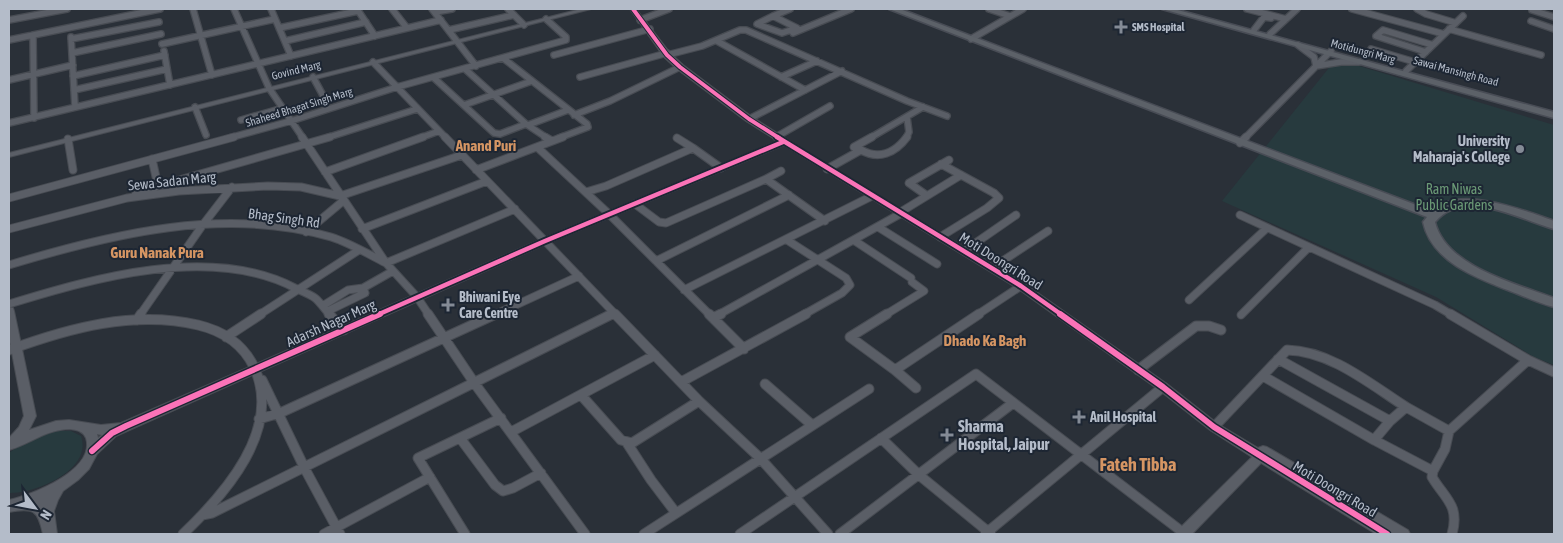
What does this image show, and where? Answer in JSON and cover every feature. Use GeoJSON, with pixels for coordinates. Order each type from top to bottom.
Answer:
{"type":"FeatureCollection","features":[{"type":"Feature","properties":{"kind":"main road"},"geometry":{"type":"LineString","coordinates":[[893,9],[1435,212]]}},
{"type":"Feature","properties":{"kind":"main road"},"geometry":{"type":"LineString","coordinates":[[908,9],[974,38]]}},
{"type":"Feature","properties":{"kind":"main road","name":"Sawai Mansingh Road"},"geometry":{"type":"LineString","coordinates":[[1172,9],[1406,71],[1554,114]]}},
{"type":"Feature","properties":{"kind":"main road","name":"Motidungri Marg"},"geometry":{"type":"LineString","coordinates":[[1172,9],[1554,114]]}},
{"type":"Feature","properties":{"kind":"main road"},"geometry":{"type":"LineString","coordinates":[[1554,226],[1514,212],[1478,204],[1447,205],[1435,212],[1429,222],[1434,239],[1452,258],[1485,275],[1554,303]]}},
{"type":"Feature","properties":{"kind":"street"},"geometry":{"type":"LineString","coordinates":[[9,20],[67,9]]}},
{"type":"Feature","properties":{"kind":"street"},"geometry":{"type":"LineString","coordinates":[[9,40],[135,11],[158,9],[158,22],[170,85]]}},
{"type":"Feature","properties":{"kind":"street"},"geometry":{"type":"LineString","coordinates":[[192,9],[212,75]]}},
{"type":"Feature","properties":{"kind":"street"},"geometry":{"type":"LineString","coordinates":[[234,9],[269,88],[308,144],[342,199],[386,263],[417,298],[475,384],[584,534]]}},
{"type":"Feature","properties":{"kind":"street"},"geometry":{"type":"LineString","coordinates":[[278,9],[271,9],[291,56]]}},
{"type":"Feature","properties":{"kind":"street"},"geometry":{"type":"LineString","coordinates":[[392,9],[407,28]]}},
{"type":"Feature","properties":{"kind":"street"},"geometry":{"type":"LineString","coordinates":[[433,11],[452,9]]}},
{"type":"Feature","properties":{"kind":"street"},"geometry":{"type":"LineString","coordinates":[[508,9],[524,25]]}},
{"type":"Feature","properties":{"kind":"street","name":"Govind Marg"},"geometry":{"type":"LineString","coordinates":[[9,154],[588,9]]}},
{"type":"Feature","properties":{"kind":"street","name":"Moti Doongri Road"},"geometry":{"type":"LineString","coordinates":[[626,9],[637,15],[650,29],[667,54],[691,77],[780,140],[1021,286],[1197,413],[1364,515],[1403,534]]}},
{"type":"Feature","properties":{"kind":"street"},"geometry":{"type":"LineString","coordinates":[[637,15],[669,9]]}},
{"type":"Feature","properties":{"kind":"street"},"geometry":{"type":"LineString","coordinates":[[772,16],[797,28],[782,34],[757,24],[772,16],[790,9]]}},
{"type":"Feature","properties":{"kind":"street"},"geometry":{"type":"LineString","coordinates":[[773,42],[851,9]]}},
{"type":"Feature","properties":{"kind":"street"},"geometry":{"type":"LineString","coordinates":[[989,9],[1010,16]]}},
{"type":"Feature","properties":{"kind":"street"},"geometry":{"type":"LineString","coordinates":[[974,38],[1023,9]]}},
{"type":"Feature","properties":{"kind":"street"},"geometry":{"type":"LineString","coordinates":[[1247,9],[1285,20]]}},
{"type":"Feature","properties":{"kind":"street"},"geometry":{"type":"LineString","coordinates":[[1270,34],[1297,9]]}},
{"type":"Feature","properties":{"kind":"street"},"geometry":{"type":"LineString","coordinates":[[1352,9],[1444,34]]}},
{"type":"Feature","properties":{"kind":"street"},"geometry":{"type":"LineString","coordinates":[[1417,9],[1426,14],[1456,23]]}},
{"type":"Feature","properties":{"kind":"street"},"geometry":{"type":"LineString","coordinates":[[279,28],[358,10],[375,36]]}},
{"type":"Feature","properties":{"kind":"street"},"geometry":{"type":"LineString","coordinates":[[1532,10],[1554,17]]}},
{"type":"Feature","properties":{"kind":"street"},"geometry":{"type":"LineString","coordinates":[[433,11],[476,66]]}},
{"type":"Feature","properties":{"kind":"street"},"geometry":{"type":"LineString","coordinates":[[449,30],[514,15]]}},
{"type":"Feature","properties":{"kind":"street"},"geometry":{"type":"LineString","coordinates":[[1406,71],[1463,16]]}},
{"type":"Feature","properties":{"kind":"street"},"geometry":{"type":"LineString","coordinates":[[1254,30],[1264,17],[1285,20]]}},
{"type":"Feature","properties":{"kind":"street"},"geometry":{"type":"LineString","coordinates":[[162,44],[275,19]]}},
{"type":"Feature","properties":{"kind":"street","name":"Shaheed Bhagat Singh Marg"},"geometry":{"type":"LineString","coordinates":[[9,198],[291,121],[397,87],[566,40],[566,37],[546,19]]}},
{"type":"Feature","properties":{"kind":"street"},"geometry":{"type":"LineString","coordinates":[[9,124],[441,20]]}},
{"type":"Feature","properties":{"kind":"street"},"geometry":{"type":"LineString","coordinates":[[1531,21],[1554,28]]}},
{"type":"Feature","properties":{"kind":"street"},"geometry":{"type":"LineString","coordinates":[[71,39],[158,22]]}},
{"type":"Feature","properties":{"kind":"street"},"geometry":{"type":"LineString","coordinates":[[285,41],[366,22]]}},
{"type":"Feature","properties":{"kind":"street"},"geometry":{"type":"LineString","coordinates":[[70,27],[75,108]]}},
{"type":"Feature","properties":{"kind":"street"},"geometry":{"type":"LineString","coordinates":[[554,55],[650,29]]}},
{"type":"Feature","properties":{"kind":"street"},"geometry":{"type":"LineString","coordinates":[[1449,29],[1541,55]]}},
{"type":"Feature","properties":{"kind":"street"},"geometry":{"type":"LineString","coordinates":[[580,77],[717,41],[743,30],[947,116]]}},
{"type":"Feature","properties":{"kind":"street"},"geometry":{"type":"LineString","coordinates":[[1426,52],[1376,36],[1382,30],[1433,45]]}},
{"type":"Feature","properties":{"kind":"street"},"geometry":{"type":"LineString","coordinates":[[72,54],[161,34]]}},
{"type":"Feature","properties":{"kind":"street"},"geometry":{"type":"LineString","coordinates":[[33,35],[34,118]]}},
{"type":"Feature","properties":{"kind":"street"},"geometry":{"type":"LineString","coordinates":[[717,41],[805,90]]}},
{"type":"Feature","properties":{"kind":"street"},"geometry":{"type":"LineString","coordinates":[[1296,44],[1307,50],[1314,57],[1316,66]]}},
{"type":"Feature","properties":{"kind":"street"},"geometry":{"type":"LineString","coordinates":[[1371,50],[1415,62]]}},
{"type":"Feature","properties":{"kind":"street"},"geometry":{"type":"LineString","coordinates":[[1242,141],[1330,52]]}},
{"type":"Feature","properties":{"kind":"street"},"geometry":{"type":"LineString","coordinates":[[73,76],[164,55]]}},
{"type":"Feature","properties":{"kind":"street"},"geometry":{"type":"LineString","coordinates":[[476,170],[588,127],[587,124],[503,58]]}},
{"type":"Feature","properties":{"kind":"street"},"geometry":{"type":"LineString","coordinates":[[781,77],[817,60]]}},
{"type":"Feature","properties":{"kind":"street"},"geometry":{"type":"LineString","coordinates":[[373,62],[681,382],[760,458],[828,534]]}},
{"type":"Feature","properties":{"kind":"street"},"geometry":{"type":"LineString","coordinates":[[1316,66],[1341,62],[1366,63]]}},
{"type":"Feature","properties":{"kind":"street"},"geometry":{"type":"LineString","coordinates":[[9,80],[73,65]]}},
{"type":"Feature","properties":{"kind":"street"},"geometry":{"type":"LineString","coordinates":[[574,115],[680,67]]}},
{"type":"Feature","properties":{"kind":"street"},"geometry":{"type":"LineString","coordinates":[[74,90],[167,69]]}},
{"type":"Feature","properties":{"kind":"street"},"geometry":{"type":"LineString","coordinates":[[464,69],[527,124],[552,140]]}},
{"type":"Feature","properties":{"kind":"street"},"geometry":{"type":"LineString","coordinates":[[749,119],[842,71]]}},
{"type":"Feature","properties":{"kind":"street"},"geometry":{"type":"LineString","coordinates":[[313,77],[326,100]]}},
{"type":"Feature","properties":{"kind":"street"},"geometry":{"type":"LineString","coordinates":[[434,78],[496,134],[568,110]]}},
{"type":"Feature","properties":{"kind":"street"},"geometry":{"type":"LineString","coordinates":[[464,105],[532,81]]}},
{"type":"Feature","properties":{"kind":"street"},"geometry":{"type":"LineString","coordinates":[[780,140],[830,106]]}},
{"type":"Feature","properties":{"kind":"street"},"geometry":{"type":"LineString","coordinates":[[196,107],[206,135]]}},
{"type":"Feature","properties":{"kind":"street"},"geometry":{"type":"LineString","coordinates":[[907,117],[909,132],[903,142],[881,156],[874,156],[854,147],[923,107]]}},
{"type":"Feature","properties":{"kind":"street"},"geometry":{"type":"LineString","coordinates":[[241,120],[283,108]]}},
{"type":"Feature","properties":{"kind":"street"},"geometry":{"type":"LineString","coordinates":[[127,198],[158,186],[308,144],[417,108]]}},
{"type":"Feature","properties":{"kind":"street"},"geometry":{"type":"LineString","coordinates":[[325,172],[439,131]]}},
{"type":"Feature","properties":{"kind":"street"},"geometry":{"type":"LineString","coordinates":[[677,138],[721,168]]}},
{"type":"Feature","properties":{"kind":"street"},"geometry":{"type":"LineString","coordinates":[[68,139],[73,170]]}},
{"type":"Feature","properties":{"kind":"street","name":"Adarsh Nagar Marg"},"geometry":{"type":"LineString","coordinates":[[126,426],[545,241],[721,168],[780,140]]}},
{"type":"Feature","properties":{"kind":"street"},"geometry":{"type":"LineString","coordinates":[[537,147],[609,214],[744,349]]}},
{"type":"Feature","properties":{"kind":"street"},"geometry":{"type":"LineString","coordinates":[[586,192],[693,148]]}},
{"type":"Feature","properties":{"kind":"street"},"geometry":{"type":"LineString","coordinates":[[827,169],[861,150]]}},
{"type":"Feature","properties":{"kind":"street"},"geometry":{"type":"LineString","coordinates":[[306,232],[342,199],[462,155]]}},
{"type":"Feature","properties":{"kind":"street"},"geometry":{"type":"LineString","coordinates":[[152,159],[158,186]]}},
{"type":"Feature","properties":{"kind":"street"},"geometry":{"type":"LineString","coordinates":[[926,195],[909,182],[949,160]]}},
{"type":"Feature","properties":{"kind":"street"},"geometry":{"type":"LineString","coordinates":[[940,237],[987,208],[999,198],[994,192],[941,164]]}},
{"type":"Feature","properties":{"kind":"street"},"geometry":{"type":"LineString","coordinates":[[635,204],[659,222],[666,223],[782,171]]}},
{"type":"Feature","properties":{"kind":"street"},"geometry":{"type":"LineString","coordinates":[[713,318],[855,241],[926,195],[961,175]]}},
{"type":"Feature","properties":{"kind":"street"},"geometry":{"type":"LineString","coordinates":[[766,179],[825,221]]}},
{"type":"Feature","properties":{"kind":"street"},"geometry":{"type":"LineString","coordinates":[[362,229],[487,181]]}},
{"type":"Feature","properties":{"kind":"street"},"geometry":{"type":"LineString","coordinates":[[137,320],[202,226],[232,187]]}},
{"type":"Feature","properties":{"kind":"street","name":"Sewa Sadan Marg"},"geometry":{"type":"LineString","coordinates":[[9,229],[127,198],[232,187],[301,187],[342,199]]}},
{"type":"Feature","properties":{"kind":"street"},"geometry":{"type":"LineString","coordinates":[[656,261],[790,195]]}},
{"type":"Feature","properties":{"kind":"street"},"geometry":{"type":"LineString","coordinates":[[684,290],[872,196]]}},
{"type":"Feature","properties":{"kind":"street"},"geometry":{"type":"LineString","coordinates":[[386,263],[515,210]]}},
{"type":"Feature","properties":{"kind":"street"},"geometry":{"type":"LineString","coordinates":[[964,251],[1016,215]]}},
{"type":"Feature","properties":{"kind":"street"},"geometry":{"type":"LineString","coordinates":[[1240,215],[1435,306],[1528,360],[1554,372]]}},
{"type":"Feature","properties":{"kind":"street","name":"Bhag Singh Rd"},"geometry":{"type":"LineString","coordinates":[[9,265],[44,254],[124,235],[202,226],[267,226],[306,232],[332,238],[386,263]]}},
{"type":"Feature","properties":{"kind":"street"},"geometry":{"type":"LineString","coordinates":[[878,227],[937,264]]}},
{"type":"Feature","properties":{"kind":"street"},"geometry":{"type":"LineString","coordinates":[[1189,300],[1267,228]]}},
{"type":"Feature","properties":{"kind":"street"},"geometry":{"type":"LineString","coordinates":[[992,268],[1048,232]]}},
{"type":"Feature","properties":{"kind":"street"},"geometry":{"type":"LineString","coordinates":[[681,382],[744,349],[842,293],[850,285],[846,278],[787,240]]}},
{"type":"Feature","properties":{"kind":"street"},"geometry":{"type":"LineString","coordinates":[[855,241],[924,291],[850,337],[916,388]]}},
{"type":"Feature","properties":{"kind":"street"},"geometry":{"type":"LineString","coordinates":[[1241,315],[1309,247]]}},
{"type":"Feature","properties":{"kind":"street"},"geometry":{"type":"LineString","coordinates":[[226,337],[359,250]]}},
{"type":"Feature","properties":{"kind":"street"},"geometry":{"type":"LineString","coordinates":[[9,304],[110,276],[202,266],[228,268],[277,278],[319,299],[344,330]]}},
{"type":"Feature","properties":{"kind":"street"},"geometry":{"type":"LineString","coordinates":[[327,307],[352,289],[357,287],[363,288],[393,271]]}},
{"type":"Feature","properties":{"kind":"street"},"geometry":{"type":"LineString","coordinates":[[259,419],[280,413],[579,276]]}},
{"type":"Feature","properties":{"kind":"street"},"geometry":{"type":"LineString","coordinates":[[894,370],[1021,286]]}},
{"type":"Feature","properties":{"kind":"street"},"geometry":{"type":"LineString","coordinates":[[9,311],[12,349],[30,416],[40,424],[101,430],[126,426]]}},
{"type":"Feature","properties":{"kind":"street"},"geometry":{"type":"LineString","coordinates":[[202,515],[212,514],[614,313]]}},
{"type":"Feature","properties":{"kind":"street"},"geometry":{"type":"LineString","coordinates":[[12,349],[84,328],[137,320],[178,321],[199,326],[226,337],[246,352],[256,368],[338,531]]}},
{"type":"Feature","properties":{"kind":"street"},"geometry":{"type":"LineString","coordinates":[[1138,370],[1196,326],[1209,326],[1221,330]]}},
{"type":"Feature","properties":{"kind":"street"},"geometry":{"type":"LineString","coordinates":[[1216,425],[1287,350],[1297,349],[1311,353],[1353,374],[1449,431]]}},
{"type":"Feature","properties":{"kind":"street"},"geometry":{"type":"LineString","coordinates":[[510,432],[655,355]]}},
{"type":"Feature","properties":{"kind":"street"},"geometry":{"type":"LineString","coordinates":[[1278,359],[1390,421]]}},
{"type":"Feature","properties":{"kind":"street"},"geometry":{"type":"LineString","coordinates":[[1452,534],[1457,515],[1432,477],[1433,471],[1445,449],[1449,431],[1528,360]]}},
{"type":"Feature","properties":{"kind":"street"},"geometry":{"type":"LineString","coordinates":[[183,534],[226,486],[249,449],[259,419],[262,396],[260,379],[256,368]]}},
{"type":"Feature","properties":{"kind":"street"},"geometry":{"type":"LineString","coordinates":[[740,534],[976,374],[1184,534],[1262,454]]}},
{"type":"Feature","properties":{"kind":"street"},"geometry":{"type":"LineString","coordinates":[[1263,376],[1374,440],[1433,471]]}},
{"type":"Feature","properties":{"kind":"street"},"geometry":{"type":"LineString","coordinates":[[765,384],[812,425]]}},
{"type":"Feature","properties":{"kind":"street"},"geometry":{"type":"LineString","coordinates":[[881,438],[918,475],[988,533],[1163,387]]}},
{"type":"Feature","properties":{"kind":"street"},"geometry":{"type":"LineString","coordinates":[[644,534],[869,389]]}},
{"type":"Feature","properties":{"kind":"street"},"geometry":{"type":"LineString","coordinates":[[581,395],[621,440],[627,443],[651,480],[676,513]]}},
{"type":"Feature","properties":{"kind":"street"},"geometry":{"type":"LineString","coordinates":[[627,443],[632,443],[700,401]]}},
{"type":"Feature","properties":{"kind":"street"},"geometry":{"type":"LineString","coordinates":[[840,534],[1013,403]]}},
{"type":"Feature","properties":{"kind":"street"},"geometry":{"type":"LineString","coordinates":[[1374,440],[1390,421],[1406,407]]}},
{"type":"Feature","properties":{"kind":"street"},"geometry":{"type":"LineString","coordinates":[[9,444],[23,430],[30,416]]}},
{"type":"Feature","properties":{"kind":"street"},"geometry":{"type":"LineString","coordinates":[[465,534],[418,458],[501,418]]}},
{"type":"Feature","properties":{"kind":"street"},"geometry":{"type":"LineString","coordinates":[[9,444],[32,432],[62,425]]}},
{"type":"Feature","properties":{"kind":"street"},"geometry":{"type":"LineString","coordinates":[[50,534],[47,518],[52,495],[80,470],[92,451],[112,433],[126,426]]}},
{"type":"Feature","properties":{"kind":"street"},"geometry":{"type":"LineString","coordinates":[[83,428],[92,438],[92,451]]}},
{"type":"Feature","properties":{"kind":"street"},"geometry":{"type":"LineString","coordinates":[[460,438],[495,485],[504,491],[541,473]]}},
{"type":"Feature","properties":{"kind":"street"},"geometry":{"type":"LineString","coordinates":[[324,534],[338,531],[430,477]]}},
{"type":"Feature","properties":{"kind":"street"},"geometry":{"type":"LineString","coordinates":[[15,505],[39,498],[62,485]]}},
{"type":"Feature","properties":{"kind":"street"},"geometry":{"type":"LineString","coordinates":[[15,505],[34,505],[40,508],[47,518]]}},
{"type":"Feature","properties":{"kind":"street","name":"Moti Doongri Road"},"geometry":{"type":"LineString","coordinates":[[1364,515],[1387,534]]}},
{"type":"Feature","properties":{"kind":"green space","name":"Ram Niwas Public Gardens"},"geometry":{"type":"Polygon","coordinates":[[[1336,59],[1554,125],[1554,365],[1534,357],[1436,297],[1222,201],[1336,59]]]}},
{"type":"Feature","properties":{"kind":"green space"},"geometry":{"type":"Polygon","coordinates":[[[57,431],[71,431],[81,436],[82,448],[78,459],[59,478],[33,489],[9,493],[9,453],[32,439],[57,431]]]}},
{"type":"Feature","properties":{"kind":"cycle path"},"geometry":{"type":"LineString","coordinates":[[633,9],[667,55],[749,119],[827,169],[1021,286],[1163,387],[1214,427],[1387,534]]}},
{"type":"Feature","properties":{"kind":"cycle path"},"geometry":{"type":"LineString","coordinates":[[92,451],[112,433],[126,426],[545,241],[783,142]]}},
{"type":"Feature","properties":{"kind":"place","name":"SMS Hospital"},"geometry":{"type":"Point","coordinates":[1121,27]}},
{"type":"Feature","properties":{"kind":"place","name":"University Maharaja's College"},"geometry":{"type":"Point","coordinates":[1520,149]}},
{"type":"Feature","properties":{"kind":"place","name":"Bhiwani Eye Care Centre"},"geometry":{"type":"Point","coordinates":[448,305]}},
{"type":"Feature","properties":{"kind":"place","name":"Anil Hospital"},"geometry":{"type":"Point","coordinates":[1079,417]}},
{"type":"Feature","properties":{"kind":"place","name":"Sharma Hospital, Jaipur"},"geometry":{"type":"Point","coordinates":[947,435]}},
{"type":"Feature","properties":{"kind":"district","name":"Anand Puri"},"geometry":{"type":"Point","coordinates":[486,146]}},
{"type":"Feature","properties":{"kind":"district","name":"Guru Nanak Pura"},"geometry":{"type":"Point","coordinates":[157,253]}},
{"type":"Feature","properties":{"kind":"district","name":"Dhado Ka Bagh"},"geometry":{"type":"Point","coordinates":[985,341]}},
{"type":"Feature","properties":{"kind":"district","name":"Fateh Tibba"},"geometry":{"type":"Point","coordinates":[1138,465]}}]}
